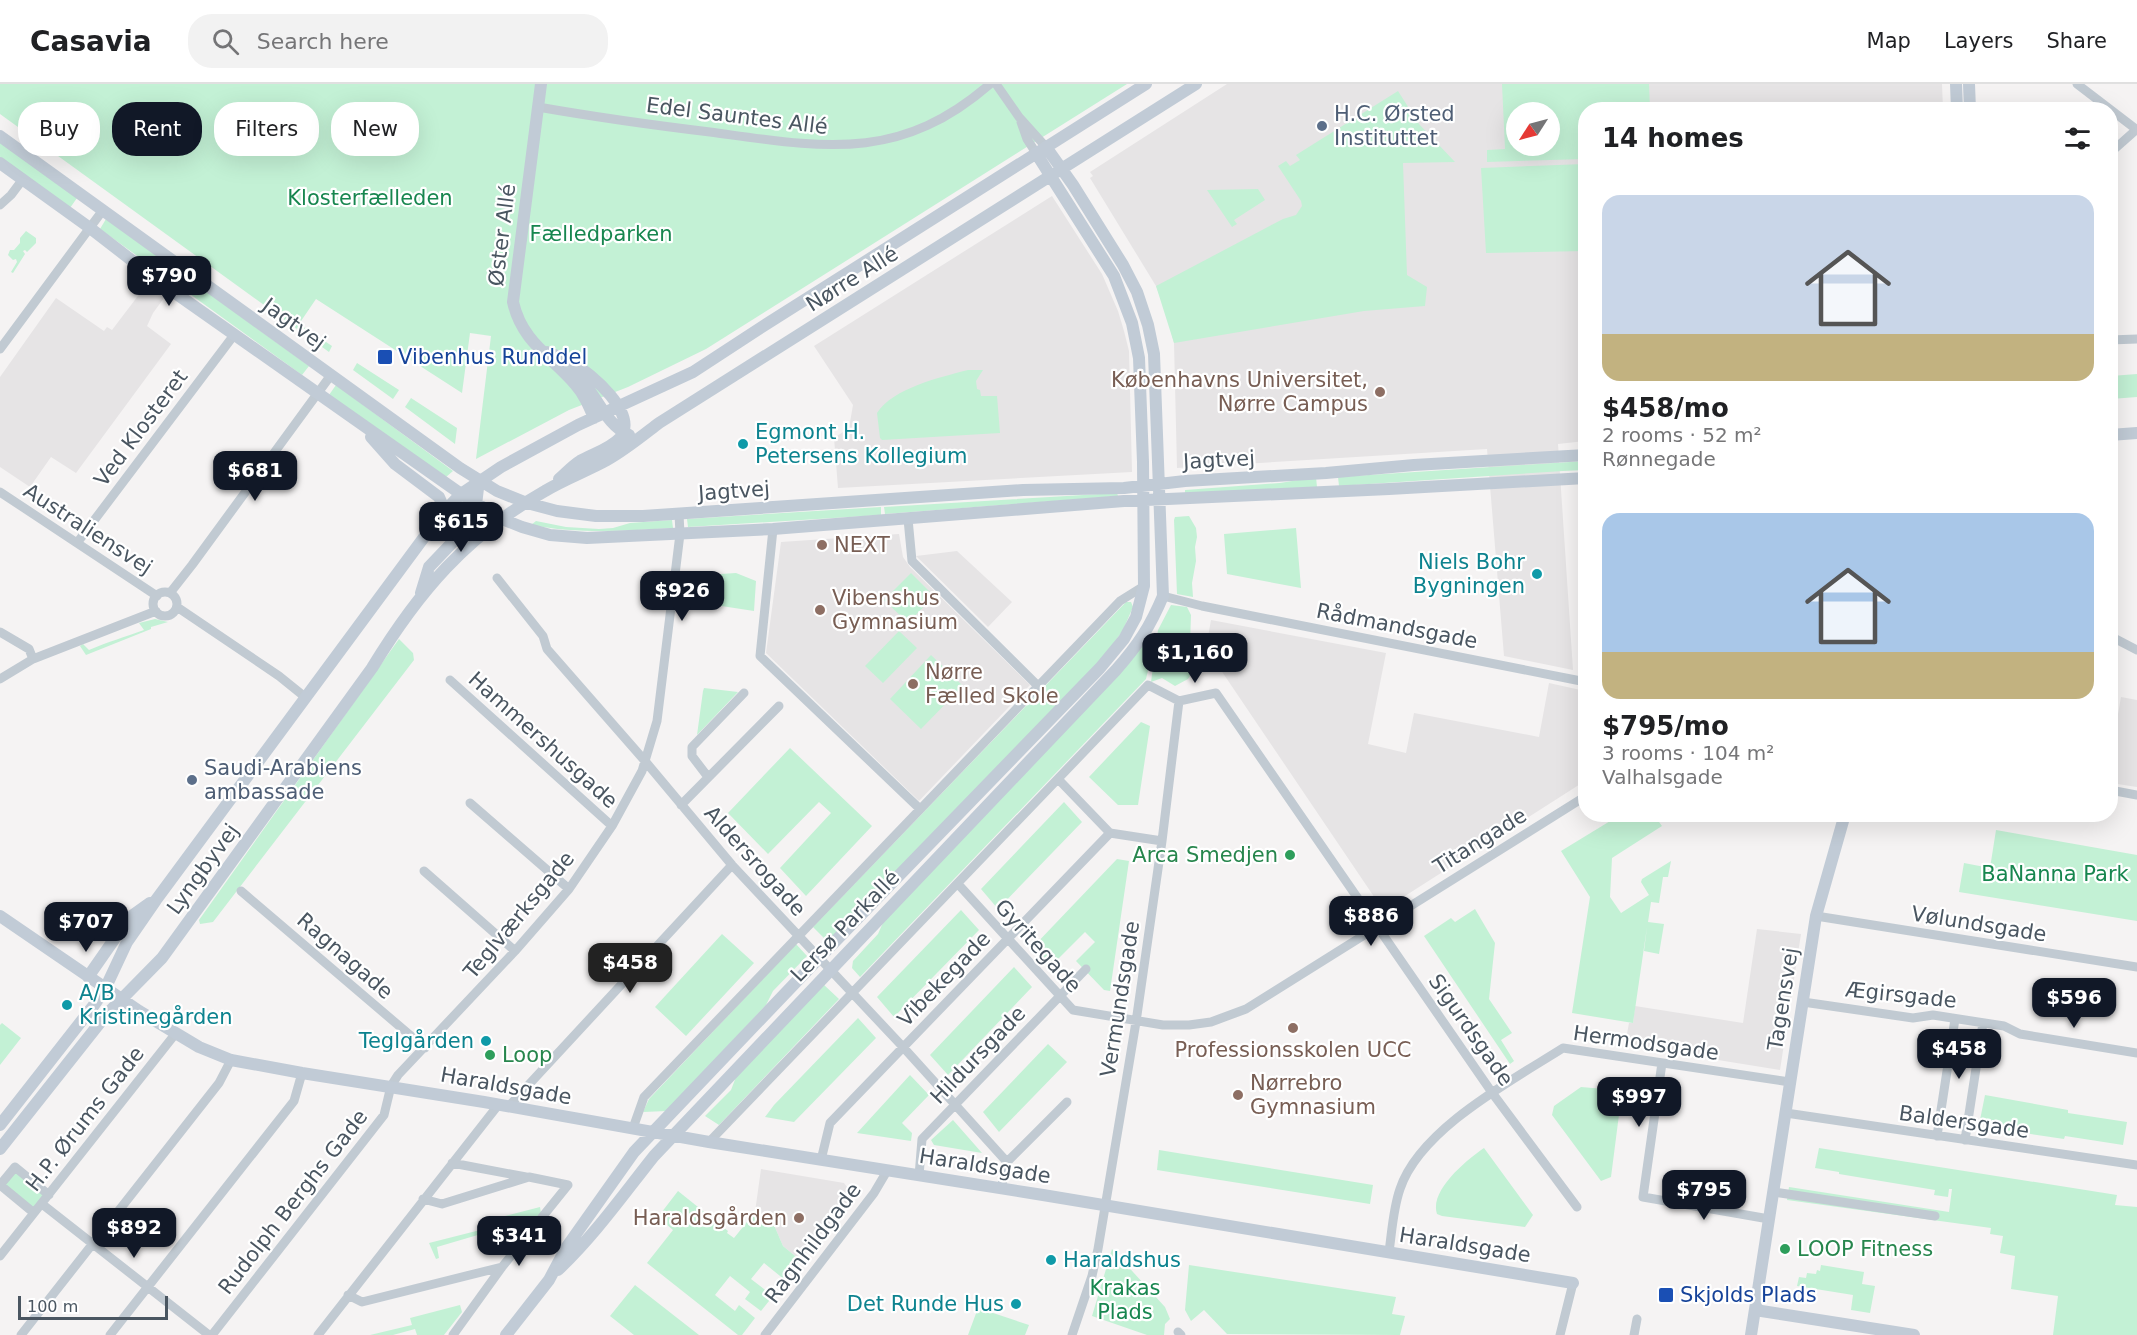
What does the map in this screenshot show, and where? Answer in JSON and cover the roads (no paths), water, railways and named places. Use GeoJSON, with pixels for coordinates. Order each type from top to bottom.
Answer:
{"type":"FeatureCollection","features":[{"type":"Feature","properties":{"kind":"street","name":"Øster Allé"},"geometry":{"type":"LineString","coordinates":[[541,84],[513,302],[521,326],[538,348],[577,386],[600,415],[623,432]]}},
{"type":"Feature","properties":{"kind":"street","name":"Edel Sauntes Allé"},"geometry":{"type":"LineString","coordinates":[[538,107],[609,119],[801,144],[860,145],[898,137],[933,124],[990,84]]}},
{"type":"Feature","properties":{"kind":"street"},"geometry":{"type":"LineString","coordinates":[[996,84],[1019,117],[1027,139],[1041,150],[1056,173]]}},
{"type":"Feature","properties":{"kind":"street","name":"Nørre Allé"},"geometry":{"type":"LineString","coordinates":[[479,480],[547,441],[706,365],[765,325],[1146,84]]}},
{"type":"Feature","properties":{"kind":"street","name":"Nørre Allé"},"geometry":{"type":"LineString","coordinates":[[527,502],[546,490],[606,461],[659,423],[1196,84]]}},
{"type":"Feature","properties":{"kind":"street"},"geometry":{"type":"LineString","coordinates":[[1956,84],[1957,102]]}},
{"type":"Feature","properties":{"kind":"street"},"geometry":{"type":"LineString","coordinates":[[1969,84],[1970,102]]}},
{"type":"Feature","properties":{"kind":"street"},"geometry":{"type":"LineString","coordinates":[[2077,84],[2101,102]]}},
{"type":"Feature","properties":{"kind":"street"},"geometry":{"type":"LineString","coordinates":[[2118,115],[2137,129],[2118,146]]}},
{"type":"Feature","properties":{"kind":"street","name":"Jagtvej"},"geometry":{"type":"LineString","coordinates":[[0,136],[479,480],[497,491],[557,511],[596,516],[679,514],[1023,489],[1143,486],[1425,464],[1578,455]]}},
{"type":"Feature","properties":{"kind":"street","name":"Jagtvej"},"geometry":{"type":"LineString","coordinates":[[0,163],[161,283],[477,505],[502,519],[550,535],[587,538],[773,529],[1143,500],[1578,478]]}},
{"type":"Feature","properties":{"kind":"street","name":"Lersø Parkallé"},"geometry":{"type":"LineString","coordinates":[[506,1335],[549,1280],[574,1256],[654,1156],[1116,670],[1138,644],[1152,621],[1163,596],[1154,354],[1148,325],[1137,292],[1123,265],[1056,173]]}},
{"type":"Feature","properties":{"kind":"street","name":"Lersø Parkallé"},"geometry":{"type":"LineString","coordinates":[[549,1280],[566,1248],[634,1152],[1100,668],[1124,639],[1136,617],[1143,586],[1139,358],[1132,323],[1114,276],[1056,173]]}},
{"type":"Feature","properties":{"kind":"street"},"geometry":{"type":"LineString","coordinates":[[0,205],[23,179]]}},
{"type":"Feature","properties":{"kind":"street"},"geometry":{"type":"LineString","coordinates":[[0,349],[103,210]]}},
{"type":"Feature","properties":{"kind":"street","name":"Ved Klosteret"},"geometry":{"type":"LineString","coordinates":[[77,543],[234,335]]}},
{"type":"Feature","properties":{"kind":"street"},"geometry":{"type":"LineString","coordinates":[[2118,340],[2137,339]]}},
{"type":"Feature","properties":{"kind":"street"},"geometry":{"type":"LineString","coordinates":[[538,348],[571,362],[585,371],[608,392],[624,421],[623,432],[616,441],[572,467],[546,490]]}},
{"type":"Feature","properties":{"kind":"street"},"geometry":{"type":"LineString","coordinates":[[170,593],[331,375]]}},
{"type":"Feature","properties":{"kind":"street"},"geometry":{"type":"LineString","coordinates":[[358,423],[395,464],[439,497],[442,513]]}},
{"type":"Feature","properties":{"kind":"street"},"geometry":{"type":"LineString","coordinates":[[623,432],[639,438]]}},
{"type":"Feature","properties":{"kind":"street"},"geometry":{"type":"LineString","coordinates":[[2118,434],[2137,433]]}},
{"type":"Feature","properties":{"kind":"street"},"geometry":{"type":"LineString","coordinates":[[420,597],[429,567],[469,525],[477,505],[479,480]]}},
{"type":"Feature","properties":{"kind":"street","name":"Lyngbyvej"},"geometry":{"type":"LineString","coordinates":[[0,1125],[105,989],[127,942],[301,693],[442,513],[479,480]]}},
{"type":"Feature","properties":{"kind":"street","name":"Australiensvej"},"geometry":{"type":"LineString","coordinates":[[0,492],[157,596]]}},
{"type":"Feature","properties":{"kind":"street","name":"Lyngbyvej"},"geometry":{"type":"LineString","coordinates":[[0,1149],[106,1015],[162,958],[323,737],[372,668],[396,628],[420,597],[448,564],[502,519],[527,502]]}},
{"type":"Feature","properties":{"kind":"street","name":"Teglværksgade"},"geometry":{"type":"LineString","coordinates":[[424,1048],[515,951],[569,889],[612,826],[645,761],[657,721],[680,534],[679,514]]}},
{"type":"Feature","properties":{"kind":"street"},"geometry":{"type":"LineString","coordinates":[[908,519],[912,561],[1038,686]]}},
{"type":"Feature","properties":{"kind":"street"},"geometry":{"type":"LineString","coordinates":[[773,529],[760,656],[920,809]]}},
{"type":"Feature","properties":{"kind":"street","name":"Aldersrogade"},"geometry":{"type":"LineString","coordinates":[[497,578],[543,636],[547,649],[732,865],[903,1047],[1007,1162]]}},
{"type":"Feature","properties":{"kind":"street","name":"Lersø Parkallé"},"geometry":{"type":"LineString","coordinates":[[633,1128],[644,1097],[1120,601],[1143,586]]}},
{"type":"Feature","properties":{"kind":"street"},"geometry":{"type":"LineString","coordinates":[[162,593],[170,593],[176,599],[177,607],[171,615],[162,616],[156,611],[154,601],[162,593]]}},
{"type":"Feature","properties":{"kind":"street","name":"Rådmandsgade"},"geometry":{"type":"LineString","coordinates":[[1163,596],[1202,606],[1578,680]]}},
{"type":"Feature","properties":{"kind":"street"},"geometry":{"type":"LineString","coordinates":[[177,607],[301,693]]}},
{"type":"Feature","properties":{"kind":"street"},"geometry":{"type":"LineString","coordinates":[[0,679],[33,659],[156,611]]}},
{"type":"Feature","properties":{"kind":"street"},"geometry":{"type":"LineString","coordinates":[[0,632],[29,649],[33,659]]}},
{"type":"Feature","properties":{"kind":"street"},"geometry":{"type":"LineString","coordinates":[[2118,640],[2137,650]]}},
{"type":"Feature","properties":{"kind":"street","name":"Hammershusgade"},"geometry":{"type":"LineString","coordinates":[[450,680],[612,826]]}},
{"type":"Feature","properties":{"kind":"street"},"geometry":{"type":"LineString","coordinates":[[709,1142],[1148,685],[1179,701]]}},
{"type":"Feature","properties":{"kind":"street"},"geometry":{"type":"LineString","coordinates":[[708,777],[692,756],[692,747],[744,693]]}},
{"type":"Feature","properties":{"kind":"street","name":"Sigurdsgade"},"geometry":{"type":"LineString","coordinates":[[1179,701],[1216,693],[1493,1094],[1577,1207]]}},
{"type":"Feature","properties":{"kind":"street","name":"Vermundsgade"},"geometry":{"type":"LineString","coordinates":[[1072,1335],[1092,1276],[1105,1206],[1136,1022],[1179,701]]}},
{"type":"Feature","properties":{"kind":"street"},"geometry":{"type":"LineString","coordinates":[[681,805],[779,706]]}},
{"type":"Feature","properties":{"kind":"street"},"geometry":{"type":"LineString","coordinates":[[1058,779],[1110,833],[1162,841]]}},
{"type":"Feature","properties":{"kind":"street"},"geometry":{"type":"LineString","coordinates":[[2118,791],[2137,795]]}},
{"type":"Feature","properties":{"kind":"street","name":"Titangade"},"geometry":{"type":"LineString","coordinates":[[1136,1022],[1189,1025],[1227,1017],[1264,998],[1578,801]]}},
{"type":"Feature","properties":{"kind":"street"},"geometry":{"type":"LineString","coordinates":[[470,803],[569,889]]}},
{"type":"Feature","properties":{"kind":"street","name":"Tagensvej"},"geometry":{"type":"LineString","coordinates":[[1751,1335],[1816,916],[1843,822]]}},
{"type":"Feature","properties":{"kind":"street","name":"Vibekegade"},"geometry":{"type":"LineString","coordinates":[[821,1160],[830,1123],[1110,833]]}},
{"type":"Feature","properties":{"kind":"street"},"geometry":{"type":"LineString","coordinates":[[318,1335],[452,1163],[504,1105],[732,865]]}},
{"type":"Feature","properties":{"kind":"street"},"geometry":{"type":"LineString","coordinates":[[424,871],[515,951]]}},
{"type":"Feature","properties":{"kind":"street","name":"Gyritegade"},"geometry":{"type":"LineString","coordinates":[[958,884],[1073,1011],[1136,1022]]}},
{"type":"Feature","properties":{"kind":"street","name":"Ragnagade"},"geometry":{"type":"LineString","coordinates":[[241,891],[424,1048]]}},
{"type":"Feature","properties":{"kind":"street"},"geometry":{"type":"LineString","coordinates":[[88,977],[129,918],[156,900]]}},
{"type":"Feature","properties":{"kind":"street","name":"Haraldsgade"},"geometry":{"type":"LineString","coordinates":[[0,916],[121,999],[199,1047],[231,1060],[504,1105],[709,1142],[1573,1283]]}},
{"type":"Feature","properties":{"kind":"street","name":"Vølundsgade"},"geometry":{"type":"LineString","coordinates":[[1816,916],[2137,968]]}},
{"type":"Feature","properties":{"kind":"street","name":"Hildursgade"},"geometry":{"type":"LineString","coordinates":[[919,1176],[922,1139],[1086,969]]}},
{"type":"Feature","properties":{"kind":"street","name":"Ægirsgade"},"geometry":{"type":"LineString","coordinates":[[1803,1002],[1913,1018],[1933,1015],[2004,1026],[2020,1035],[2137,1053]]}},
{"type":"Feature","properties":{"kind":"street"},"geometry":{"type":"LineString","coordinates":[[1936,1136],[1955,1019]]}},
{"type":"Feature","properties":{"kind":"street"},"geometry":{"type":"LineString","coordinates":[[1965,1140],[1983,1023]]}},
{"type":"Feature","properties":{"kind":"street","name":"H.P. Ørums Gade"},"geometry":{"type":"LineString","coordinates":[[0,1256],[176,1033]]}},
{"type":"Feature","properties":{"kind":"street","name":"Haraldsgade"},"geometry":{"type":"LineString","coordinates":[[392,1086],[398,1076],[424,1048]]}},
{"type":"Feature","properties":{"kind":"street","name":"Hermodsgade"},"geometry":{"type":"LineString","coordinates":[[1389,1252],[1401,1188],[1420,1152],[1444,1128],[1563,1048],[1790,1082]]}},
{"type":"Feature","properties":{"kind":"street"},"geometry":{"type":"LineString","coordinates":[[21,1335],[219,1083],[231,1060]]}},
{"type":"Feature","properties":{"kind":"street"},"geometry":{"type":"LineString","coordinates":[[1662,1063],[1643,1197],[1769,1219]]}},
{"type":"Feature","properties":{"kind":"street"},"geometry":{"type":"LineString","coordinates":[[110,1335],[294,1101],[302,1073]]}},
{"type":"Feature","properties":{"kind":"street","name":"Rudolph Berghs Gade"},"geometry":{"type":"LineString","coordinates":[[211,1335],[384,1115],[392,1086]]}},
{"type":"Feature","properties":{"kind":"street"},"geometry":{"type":"LineString","coordinates":[[1001,1189],[1007,1162],[1067,1102]]}},
{"type":"Feature","properties":{"kind":"street","name":"Baldersgade"},"geometry":{"type":"LineString","coordinates":[[1786,1113],[2137,1165]]}},
{"type":"Feature","properties":{"kind":"street"},"geometry":{"type":"LineString","coordinates":[[452,1163],[568,1185],[502,1267],[453,1335]]}},
{"type":"Feature","properties":{"kind":"street"},"geometry":{"type":"LineString","coordinates":[[34,1213],[0,1185],[15,1167],[49,1195]]}},
{"type":"Feature","properties":{"kind":"street","name":"Ragnhildgade"},"geometry":{"type":"LineString","coordinates":[[765,1335],[874,1192],[887,1171]]}},
{"type":"Feature","properties":{"kind":"street"},"geometry":{"type":"LineString","coordinates":[[423,1199],[442,1204],[528,1177]]}},
{"type":"Feature","properties":{"kind":"street"},"geometry":{"type":"LineString","coordinates":[[1773,1192],[1935,1216]]}},
{"type":"Feature","properties":{"kind":"street"},"geometry":{"type":"LineString","coordinates":[[42,1204],[211,1335]]}},
{"type":"Feature","properties":{"kind":"street"},"geometry":{"type":"LineString","coordinates":[[348,1295],[362,1302],[502,1267]]}},
{"type":"Feature","properties":{"kind":"street"},"geometry":{"type":"LineString","coordinates":[[1560,1335],[1573,1283]]}},
{"type":"Feature","properties":{"kind":"street"},"geometry":{"type":"LineString","coordinates":[[1755,1310],[1914,1335]]}},
{"type":"Feature","properties":{"kind":"street"},"geometry":{"type":"LineString","coordinates":[[1634,1335],[1637,1319]]}},
{"type":"Feature","properties":{"kind":"place","name":"H.C. Ørsted Instituttet"},"geometry":{"type":"Point","coordinates":[1322,126]}},
{"type":"Feature","properties":{"kind":"place","name":"Vibenhus Runddel"},"geometry":{"type":"Point","coordinates":[385,357]}},
{"type":"Feature","properties":{"kind":"place","name":"Københavns Universitet, Nørre Campus"},"geometry":{"type":"Point","coordinates":[1380,392]}},
{"type":"Feature","properties":{"kind":"place","name":"Egmont H. Petersens Kollegium"},"geometry":{"type":"Point","coordinates":[743,444]}},
{"type":"Feature","properties":{"kind":"place","name":"NEXT"},"geometry":{"type":"Point","coordinates":[822,545]}},
{"type":"Feature","properties":{"kind":"place","name":"Niels Bohr Bygningen"},"geometry":{"type":"Point","coordinates":[1537,574]}},
{"type":"Feature","properties":{"kind":"place","name":"Vibenshus Gymnasium"},"geometry":{"type":"Point","coordinates":[820,610]}},
{"type":"Feature","properties":{"kind":"place","name":"Nørre Fælled Skole"},"geometry":{"type":"Point","coordinates":[913,684]}},
{"type":"Feature","properties":{"kind":"place","name":"Saudi-Arabiens ambassade"},"geometry":{"type":"Point","coordinates":[192,780]}},
{"type":"Feature","properties":{"kind":"place","name":"Arca Smedjen"},"geometry":{"type":"Point","coordinates":[1290,855]}},
{"type":"Feature","properties":{"kind":"place","name":"A/B Kristinegården"},"geometry":{"type":"Point","coordinates":[67,1005]}},
{"type":"Feature","properties":{"kind":"place","name":"Professionsskolen UCC"},"geometry":{"type":"Point","coordinates":[1293,1028]}},
{"type":"Feature","properties":{"kind":"place","name":"Teglgården"},"geometry":{"type":"Point","coordinates":[486,1041]}},
{"type":"Feature","properties":{"kind":"place","name":"Loop"},"geometry":{"type":"Point","coordinates":[490,1055]}},
{"type":"Feature","properties":{"kind":"place","name":"Nørrebro Gymnasium"},"geometry":{"type":"Point","coordinates":[1238,1095]}},
{"type":"Feature","properties":{"kind":"place","name":"Haraldsgården"},"geometry":{"type":"Point","coordinates":[799,1218]}},
{"type":"Feature","properties":{"kind":"place","name":"LOOP Fitness"},"geometry":{"type":"Point","coordinates":[1785,1249]}},
{"type":"Feature","properties":{"kind":"place","name":"Haraldshus"},"geometry":{"type":"Point","coordinates":[1051,1260]}},
{"type":"Feature","properties":{"kind":"place","name":"Skjolds Plads"},"geometry":{"type":"Point","coordinates":[1666,1295]}},
{"type":"Feature","properties":{"kind":"place","name":"Det Runde Hus"},"geometry":{"type":"Point","coordinates":[1016,1304]}},
{"type":"Feature","properties":{"kind":"park label","name":"Klosterfælleden"},"geometry":{"type":"Point","coordinates":[370,198]}},
{"type":"Feature","properties":{"kind":"park label","name":"Fælledparken"},"geometry":{"type":"Point","coordinates":[601,234]}},
{"type":"Feature","properties":{"kind":"park label","name":"BaNanna Park"},"geometry":{"type":"Point","coordinates":[2055,874]}},
{"type":"Feature","properties":{"kind":"park label","name":"Krakas Plads"},"geometry":{"type":"Point","coordinates":[1125,1300]}}]}
